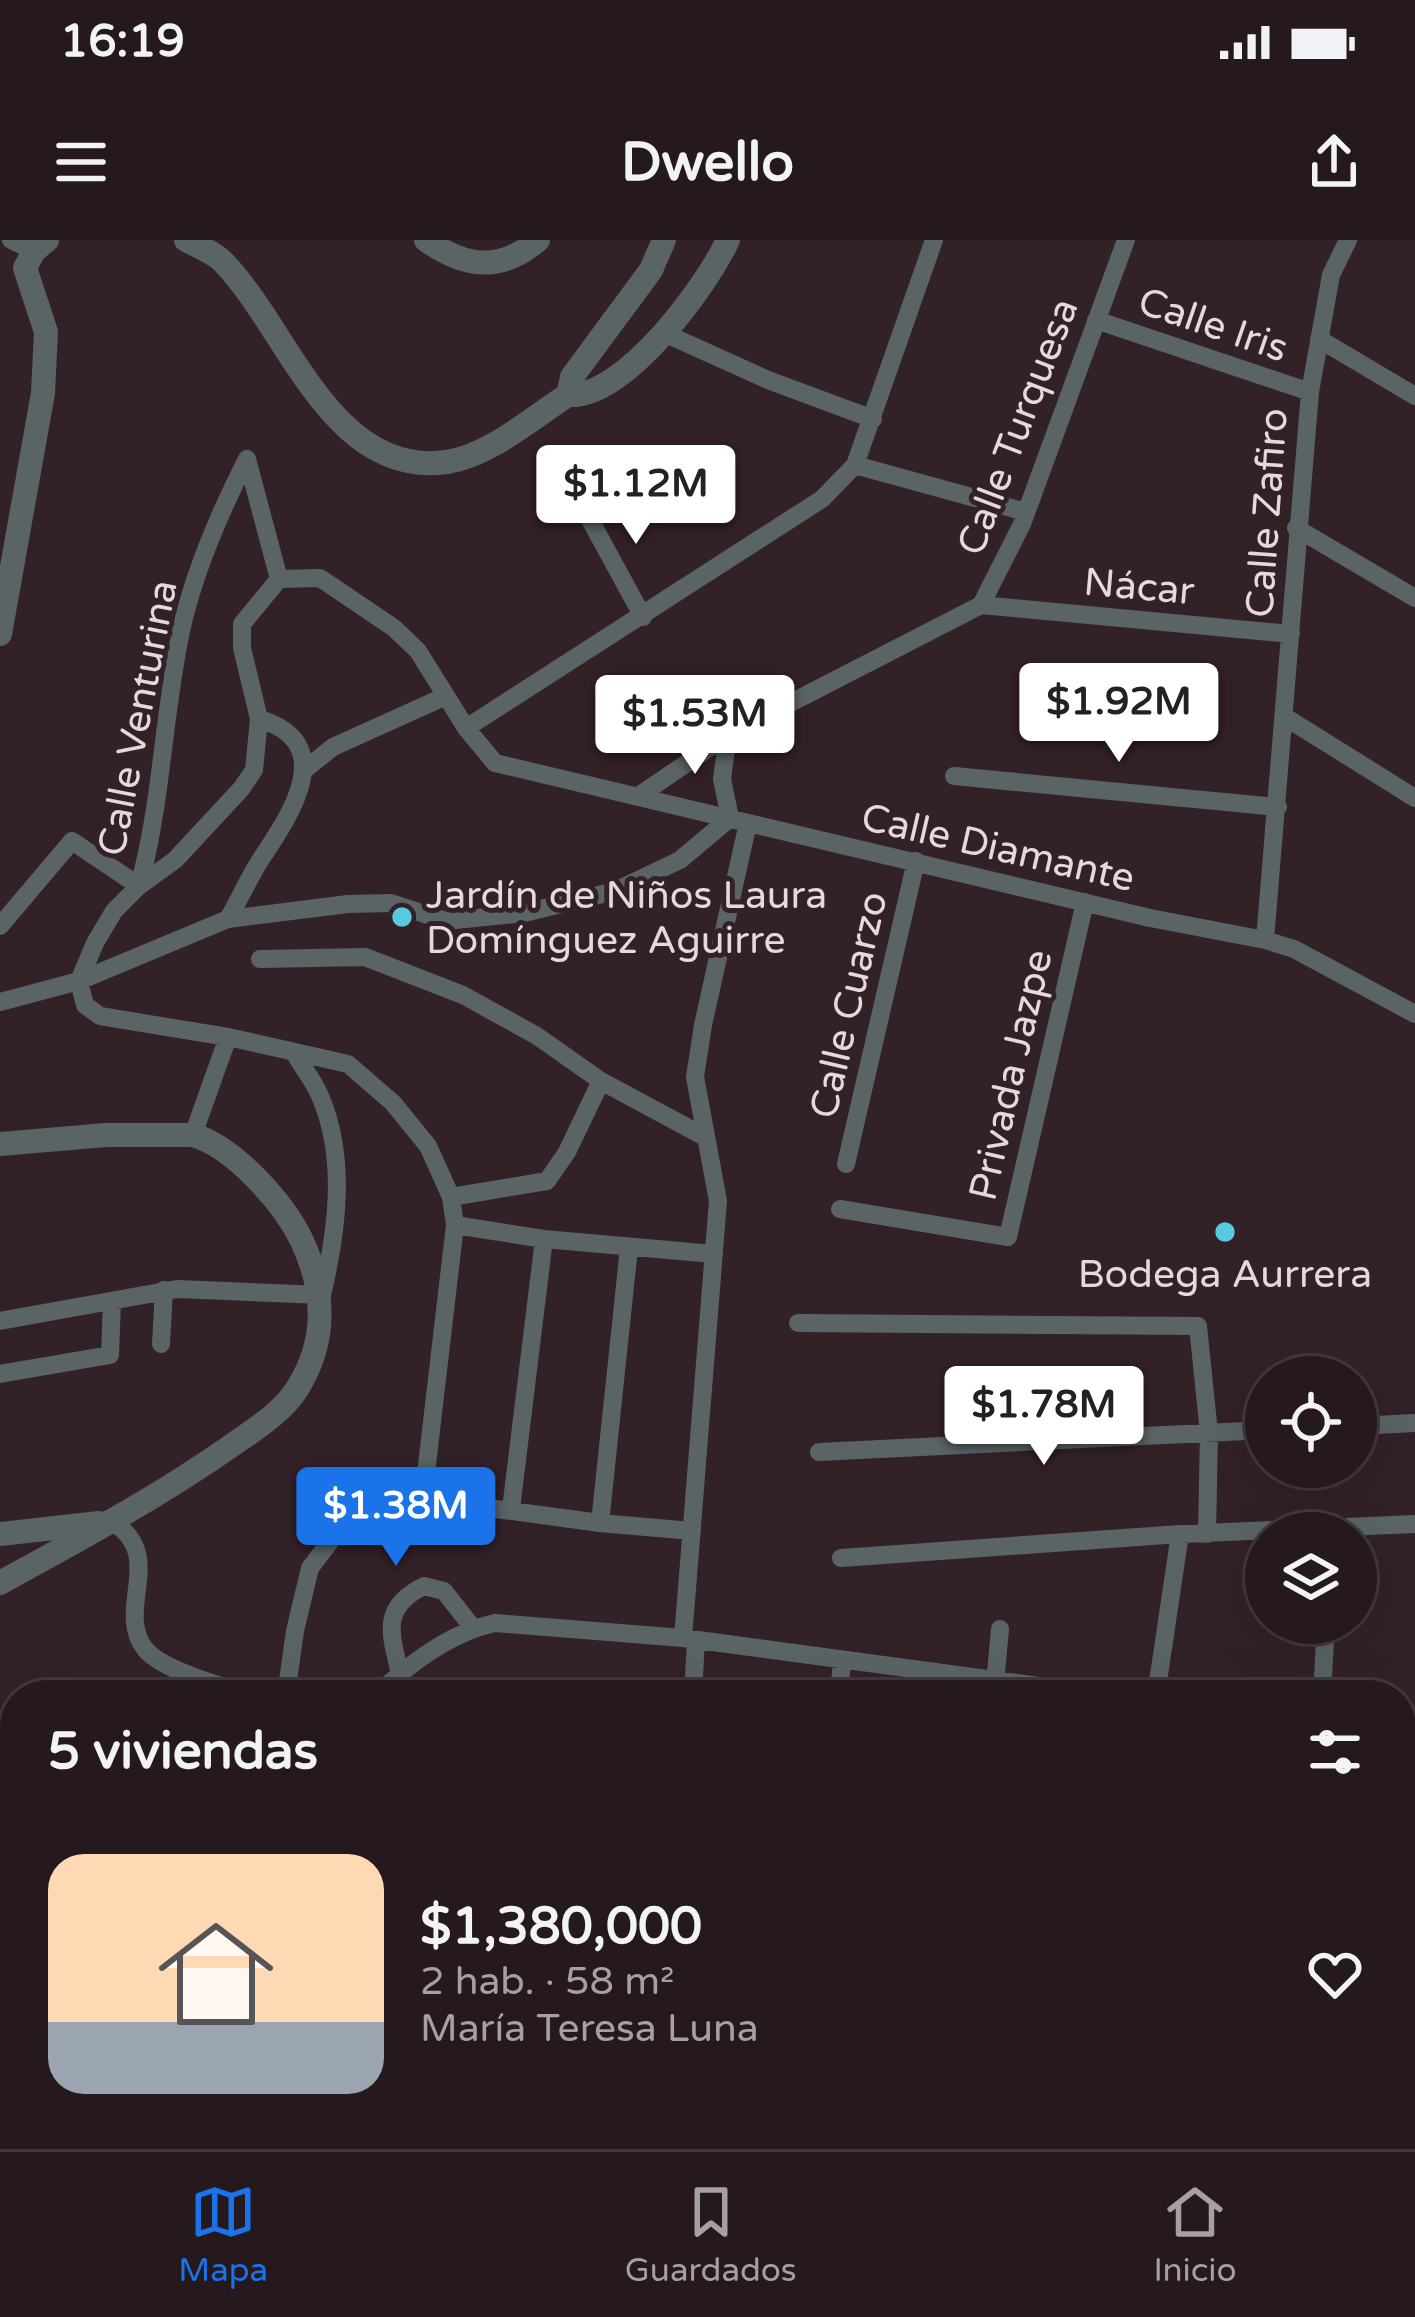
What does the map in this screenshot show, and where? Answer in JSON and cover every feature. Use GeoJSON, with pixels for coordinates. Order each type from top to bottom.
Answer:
{"type":"FeatureCollection","features":[{"type":"Feature","properties":{"kind":"street"},"geometry":{"type":"LineString","coordinates":[[186,240],[223,261],[336,420],[375,448],[415,462],[450,462],[485,447],[568,394],[584,396],[611,381],[664,333],[718,262],[728,240]]}},
{"type":"Feature","properties":{"kind":"street"},"geometry":{"type":"LineString","coordinates":[[426,240],[453,259],[485,263],[523,253],[538,240]]}},
{"type":"Feature","properties":{"kind":"street"},"geometry":{"type":"LineString","coordinates":[[568,394],[572,377],[651,270],[664,240]]}},
{"type":"Feature","properties":{"kind":"street"},"geometry":{"type":"LineString","coordinates":[[466,728],[822,500],[855,465],[934,240]]}},
{"type":"Feature","properties":{"kind":"street","name":"Calle Turquesa"},"geometry":{"type":"LineString","coordinates":[[637,797],[728,735],[981,604],[1026,512],[1126,240]]}},
{"type":"Feature","properties":{"kind":"street","name":"Calle Zafiro"},"geometry":{"type":"LineString","coordinates":[[1265,940],[1310,392],[1331,275],[1348,240]]}},
{"type":"Feature","properties":{"kind":"street"},"geometry":{"type":"LineString","coordinates":[[0,634],[43,393],[46,332],[29,250]]}},
{"type":"Feature","properties":{"kind":"street","name":"Calle Iris"},"geometry":{"type":"LineString","coordinates":[[1096,320],[1310,392]]}},
{"type":"Feature","properties":{"kind":"street"},"geometry":{"type":"LineString","coordinates":[[664,333],[768,380],[873,418]]}},
{"type":"Feature","properties":{"kind":"street"},"geometry":{"type":"LineString","coordinates":[[1319,339],[1415,396]]}},
{"type":"Feature","properties":{"kind":"street","name":"Calle Venturina"},"geometry":{"type":"LineString","coordinates":[[79,981],[114,911],[139,886],[161,786],[182,631],[219,513],[247,459],[279,579]]}},
{"type":"Feature","properties":{"kind":"street"},"geometry":{"type":"LineString","coordinates":[[855,465],[1026,512]]}},
{"type":"Feature","properties":{"kind":"street"},"geometry":{"type":"LineString","coordinates":[[581,503],[643,617]]}},
{"type":"Feature","properties":{"kind":"street"},"geometry":{"type":"LineString","coordinates":[[1296,528],[1415,598]]}},
{"type":"Feature","properties":{"kind":"street","name":"Calle Diamante"},"geometry":{"type":"LineString","coordinates":[[279,579],[320,578],[394,628],[418,652],[466,728],[495,763],[1265,940],[1294,949],[1415,1014]]}},
{"type":"Feature","properties":{"kind":"street"},"geometry":{"type":"LineString","coordinates":[[0,926],[72,842],[139,886],[175,860],[241,789],[254,770],[260,719],[242,648],[242,624],[279,579]]}},
{"type":"Feature","properties":{"kind":"street","name":"Nácar"},"geometry":{"type":"LineString","coordinates":[[981,604],[1291,634]]}},
{"type":"Feature","properties":{"kind":"street"},"geometry":{"type":"LineString","coordinates":[[303,771],[333,747],[446,696]]}},
{"type":"Feature","properties":{"kind":"street"},"geometry":{"type":"LineString","coordinates":[[1286,717],[1415,798]]}},
{"type":"Feature","properties":{"kind":"street"},"geometry":{"type":"LineString","coordinates":[[229,919],[300,793],[303,771],[293,736],[280,725],[260,719]]}},
{"type":"Feature","properties":{"kind":"street"},"geometry":{"type":"LineString","coordinates":[[692,1680],[692,1531],[718,1201],[695,1077],[739,820],[722,779],[728,735]]}},
{"type":"Feature","properties":{"kind":"street"},"geometry":{"type":"LineString","coordinates":[[955,776],[1277,807]]}},
{"type":"Feature","properties":{"kind":"street"},"geometry":{"type":"LineString","coordinates":[[0,1002],[79,981],[229,919],[392,903],[446,921],[524,914],[615,891],[680,860],[739,820]]}},
{"type":"Feature","properties":{"kind":"street","name":"Calle Cuarzo"},"geometry":{"type":"LineString","coordinates":[[846,1164],[916,861]]}},
{"type":"Feature","properties":{"kind":"street","name":"Privada Jazpe"},"geometry":{"type":"LineString","coordinates":[[841,1209],[1008,1237],[1085,902]]}},
{"type":"Feature","properties":{"kind":"street"},"geometry":{"type":"LineString","coordinates":[[260,959],[365,957],[463,995],[537,1036],[601,1081],[705,1137]]}},
{"type":"Feature","properties":{"kind":"street"},"geometry":{"type":"LineString","coordinates":[[79,981],[85,1004],[100,1016],[228,1037],[348,1064],[393,1102],[428,1146],[451,1198],[455,1226],[423,1499]]}},
{"type":"Feature","properties":{"kind":"street"},"geometry":{"type":"LineString","coordinates":[[193,1135],[228,1037]]}},
{"type":"Feature","properties":{"kind":"street"},"geometry":{"type":"LineString","coordinates":[[0,1583],[158,1497],[251,1432],[296,1391],[316,1346],[336,1235],[335,1161],[321,1097],[296,1054]]}},
{"type":"Feature","properties":{"kind":"street"},"geometry":{"type":"LineString","coordinates":[[451,1198],[547,1181],[567,1152],[601,1081]]}},
{"type":"Feature","properties":{"kind":"street"},"geometry":{"type":"LineString","coordinates":[[0,1144],[193,1135],[240,1161],[296,1229],[322,1295]]}},
{"type":"Feature","properties":{"kind":"street"},"geometry":{"type":"LineString","coordinates":[[455,1226],[714,1254]]}},
{"type":"Feature","properties":{"kind":"street"},"geometry":{"type":"LineString","coordinates":[[511,1509],[544,1239]]}},
{"type":"Feature","properties":{"kind":"street"},"geometry":{"type":"LineString","coordinates":[[600,1523],[629,1247]]}},
{"type":"Feature","properties":{"kind":"street"},"geometry":{"type":"LineString","coordinates":[[0,1321],[164,1290],[229,1288],[322,1295]]}},
{"type":"Feature","properties":{"kind":"street"},"geometry":{"type":"LineString","coordinates":[[160,1344],[164,1290]]}},
{"type":"Feature","properties":{"kind":"street"},"geometry":{"type":"LineString","coordinates":[[0,1374],[110,1355],[112,1301]]}},
{"type":"Feature","properties":{"kind":"street"},"geometry":{"type":"LineString","coordinates":[[798,1323],[1198,1326],[1209,1433],[1207,1534]]}},
{"type":"Feature","properties":{"kind":"street"},"geometry":{"type":"LineString","coordinates":[[1377,1425],[1415,1423]]}},
{"type":"Feature","properties":{"kind":"street"},"geometry":{"type":"LineString","coordinates":[[820,1452],[1245,1431]]}},
{"type":"Feature","properties":{"kind":"street"},"geometry":{"type":"LineString","coordinates":[[288,1680],[310,1568],[348,1518],[423,1499],[692,1531]]}},
{"type":"Feature","properties":{"kind":"street"},"geometry":{"type":"LineString","coordinates":[[0,1534],[111,1521],[127,1531],[141,1566],[134,1622],[146,1650],[207,1680]]}},
{"type":"Feature","properties":{"kind":"street"},"geometry":{"type":"LineString","coordinates":[[842,1558],[1180,1534],[1415,1524]]}},
{"type":"Feature","properties":{"kind":"street"},"geometry":{"type":"LineString","coordinates":[[1158,1680],[1180,1534]]}},
{"type":"Feature","properties":{"kind":"street"},"geometry":{"type":"LineString","coordinates":[[400,1673],[391,1638],[392,1614],[404,1595],[424,1586],[444,1592],[473,1628]]}},
{"type":"Feature","properties":{"kind":"street"},"geometry":{"type":"LineString","coordinates":[[393,1680],[473,1628],[495,1624],[689,1639],[951,1680]]}},
{"type":"Feature","properties":{"kind":"street"},"geometry":{"type":"LineString","coordinates":[[996,1680],[1000,1629]]}},
{"type":"Feature","properties":{"kind":"street"},"geometry":{"type":"LineString","coordinates":[[1323,1680],[1326,1644]]}},
{"type":"Feature","properties":{"kind":"street"},"geometry":{"type":"LineString","coordinates":[[840,1680],[842,1660]]}},
{"type":"Feature","properties":{"kind":"place","name":"Jardín de Niños Laura Domínguez Aguirre"},"geometry":{"type":"Point","coordinates":[402,917]}},
{"type":"Feature","properties":{"kind":"place","name":"Bodega Aurrera"},"geometry":{"type":"Point","coordinates":[1225,1232]}}]}
